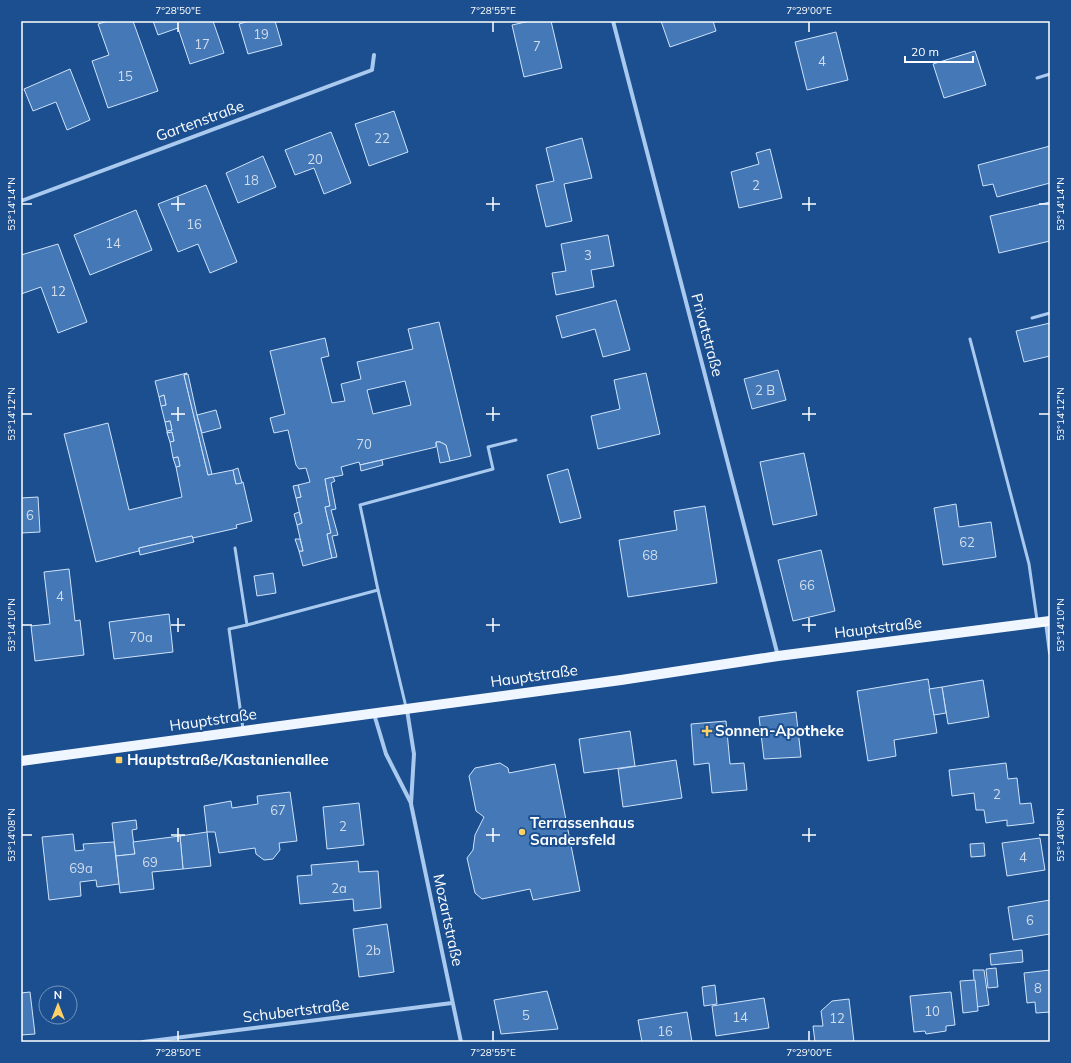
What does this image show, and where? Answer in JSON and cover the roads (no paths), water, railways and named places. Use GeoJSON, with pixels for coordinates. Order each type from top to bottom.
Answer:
{"type":"FeatureCollection","features":[{"type":"Feature","properties":{"kind":"main road","name":"Hauptstraße"},"geometry":{"type":"LineString","coordinates":[[21,761],[374,714],[778,656],[1044,621]]}},
{"type":"Feature","properties":{"kind":"street","name":"Privatstraße"},"geometry":{"type":"LineString","coordinates":[[613,21],[778,656]]}},
{"type":"Feature","properties":{"kind":"street","name":"Gartenstraße"},"geometry":{"type":"LineString","coordinates":[[21,201],[372,70],[374,55]]}},
{"type":"Feature","properties":{"kind":"street"},"geometry":{"type":"LineString","coordinates":[[1044,621],[1050,653]]}},
{"type":"Feature","properties":{"kind":"street","name":"Mozartstraße"},"geometry":{"type":"LineString","coordinates":[[407,709],[414,754],[411,804]]}},
{"type":"Feature","properties":{"kind":"street","name":"Mozartstraße"},"geometry":{"type":"LineString","coordinates":[[374,714],[386,754],[411,804],[461,1042]]}},
{"type":"Feature","properties":{"kind":"street","name":"Schubertstraße"},"geometry":{"type":"LineString","coordinates":[[143,1042],[452,1003]]}},
{"type":"Feature","properties":{"kind":"lane"},"geometry":{"type":"LineString","coordinates":[[1037,78],[1050,74]]}},
{"type":"Feature","properties":{"kind":"lane"},"geometry":{"type":"LineString","coordinates":[[1032,318],[1050,314]]}},
{"type":"Feature","properties":{"kind":"lane"},"geometry":{"type":"LineString","coordinates":[[970,339],[1044,621]]}},
{"type":"Feature","properties":{"kind":"lane"},"geometry":{"type":"LineString","coordinates":[[407,709],[378,590],[360,505],[493,468],[488,447],[516,440]]}},
{"type":"Feature","properties":{"kind":"lane"},"geometry":{"type":"LineString","coordinates":[[235,548],[247,625]]}},
{"type":"Feature","properties":{"kind":"lane"},"geometry":{"type":"LineString","coordinates":[[244,731],[229,629],[378,590]]}},
{"type":"Feature","properties":{"kind":"place","name":"Sonnen-Apotheke"},"geometry":{"type":"Point","coordinates":[707,731]}},
{"type":"Feature","properties":{"kind":"place","name":"Hauptstraße/Kastanienallee"},"geometry":{"type":"Point","coordinates":[119,760]}},
{"type":"Feature","properties":{"kind":"place","name":"Terrassenhaus Sandersfeld"},"geometry":{"type":"Point","coordinates":[522,832]}}]}
